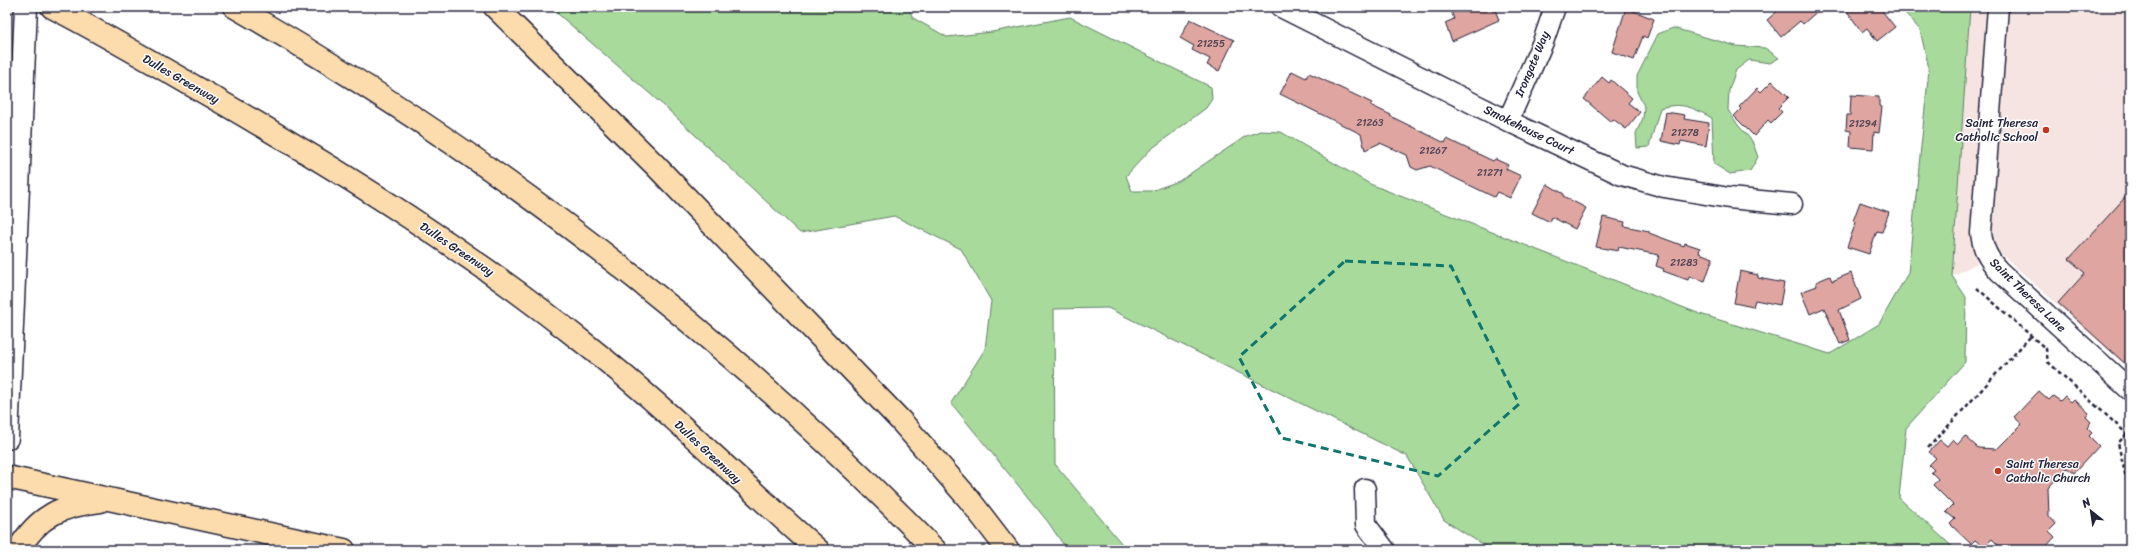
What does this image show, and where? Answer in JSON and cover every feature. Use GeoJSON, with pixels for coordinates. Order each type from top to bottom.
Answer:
{"type":"FeatureCollection","features":[{"type":"Feature","properties":{"kind":"highway","name":"Dulles Greenway"},"geometry":{"type":"LineString","coordinates":[[52,7],[74,18],[248,118],[342,174],[492,272],[584,342],[640,389],[750,491],[818,550]]}},
{"type":"Feature","properties":{"kind":"highway"},"geometry":{"type":"LineString","coordinates":[[235,7],[387,99],[477,159],[576,231],[651,289],[734,359],[820,437],[936,550]]}},
{"type":"Feature","properties":{"kind":"highway"},"geometry":{"type":"LineString","coordinates":[[495,7],[655,165],[901,421],[968,498],[1008,550]]}},
{"type":"Feature","properties":{"kind":"highway"},"geometry":{"type":"LineString","coordinates":[[7,477],[344,550]]}},
{"type":"Feature","properties":{"kind":"highway"},"geometry":{"type":"LineString","coordinates":[[18,550],[29,532],[48,516],[67,507],[113,499]]}},
{"type":"Feature","properties":{"kind":"main road"},"geometry":{"type":"LineString","coordinates":[[7,438],[26,7]]}},
{"type":"Feature","properties":{"kind":"street","name":"Smokehouse Court"},"geometry":{"type":"LineString","coordinates":[[1281,7],[1508,122],[1622,175],[1657,185],[1729,198],[1792,204]]}},
{"type":"Feature","properties":{"kind":"street","name":"Irongate Way"},"geometry":{"type":"LineString","coordinates":[[1508,122],[1543,42],[1555,7]]}},
{"type":"Feature","properties":{"kind":"street","name":"Saint Theresa Lane"},"geometry":{"type":"LineString","coordinates":[[1998,7],[1981,233],[1983,247],[1988,259],[1999,271],[2130,390]]}},
{"type":"Feature","properties":{"kind":"street"},"geometry":{"type":"LineString","coordinates":[[1365,489],[1366,525],[1385,550]]}},
{"type":"Feature","properties":{"kind":"path"},"geometry":{"type":"LineString","coordinates":[[1977,288],[2046,349],[2048,362],[2128,434],[2118,443],[2130,495]]}},
{"type":"Feature","properties":{"kind":"path"},"geometry":{"type":"LineString","coordinates":[[1928,448],[2031,336]]}},
{"type":"Feature","properties":{"kind":"highlighted area"},"geometry":{"type":"Polygon","coordinates":[[[1345,261],[1451,266],[1519,404],[1438,476],[1282,438],[1239,357],[1345,261]]]}},
{"type":"Feature","properties":{"kind":"shaded area","name":"Saint Theresa Catholic School"},"geometry":{"type":"Polygon","coordinates":[[[1970,7],[2130,7],[2130,370],[1999,252],[1952,276],[1970,7]]]}},
{"type":"Feature","properties":{"kind":"green space"},"geometry":{"type":"Polygon","coordinates":[[[550,7],[908,7],[913,18],[947,37],[992,32],[1070,17],[1211,87],[1212,99],[1206,108],[1150,150],[1126,176],[1132,191],[1151,191],[1179,181],[1246,136],[1260,131],[1281,132],[1370,184],[1700,314],[1830,354],[1879,324],[1908,273],[1929,69],[1920,30],[1900,7],[1970,7],[1952,276],[1966,297],[1965,362],[1906,428],[1899,498],[1956,550],[1491,550],[1444,520],[1407,456],[1108,308],[1054,309],[1055,464],[1127,550],[1067,550],[1048,522],[951,403],[985,349],[991,301],[961,249],[894,216],[800,233],[664,106],[550,7]]]}},
{"type":"Feature","properties":{"kind":"green space"},"geometry":{"type":"Polygon","coordinates":[[[1673,28],[1736,46],[1765,48],[1779,58],[1770,63],[1749,60],[1736,70],[1729,90],[1728,110],[1738,125],[1752,141],[1758,157],[1750,171],[1730,174],[1714,164],[1712,118],[1693,108],[1675,105],[1660,108],[1649,147],[1637,148],[1636,133],[1643,118],[1644,106],[1637,92],[1637,76],[1658,34],[1673,28]]]}},
{"type":"Feature","properties":{"kind":"building"},"geometry":{"type":"Polygon","coordinates":[[[1462,7],[1494,7],[1499,20],[1452,41],[1445,23],[1454,19],[1451,11],[1462,7]]]}},
{"type":"Feature","properties":{"kind":"building"},"geometry":{"type":"Polygon","coordinates":[[[1782,7],[1822,7],[1803,24],[1800,21],[1781,37],[1767,20],[1782,7]]]}},
{"type":"Feature","properties":{"kind":"building"},"geometry":{"type":"Polygon","coordinates":[[[1844,7],[1879,7],[1895,27],[1877,41],[1867,28],[1862,32],[1844,7]]]}},
{"type":"Feature","properties":{"kind":"building"},"geometry":{"type":"Polygon","coordinates":[[[1626,8],[1654,19],[1647,38],[1643,36],[1634,60],[1612,52],[1626,8]]]}},
{"type":"Feature","properties":{"kind":"building"},"geometry":{"type":"Polygon","coordinates":[[[1190,19],[1234,40],[1219,71],[1207,65],[1210,59],[1192,50],[1194,46],[1180,38],[1190,19]]]}},
{"type":"Feature","properties":{"kind":"building"},"geometry":{"type":"Polygon","coordinates":[[[1292,71],[1306,78],[1309,73],[1372,103],[1370,105],[1445,143],[1447,139],[1493,161],[1495,159],[1508,165],[1506,169],[1521,176],[1510,198],[1497,192],[1494,197],[1430,166],[1417,170],[1411,167],[1407,155],[1380,143],[1365,150],[1361,134],[1280,94],[1292,71]]]}},
{"type":"Feature","properties":{"kind":"building"},"geometry":{"type":"Polygon","coordinates":[[[1602,77],[1609,83],[1611,80],[1632,98],[1628,103],[1640,112],[1626,129],[1613,119],[1611,122],[1584,99],[1602,77]]]}},
{"type":"Feature","properties":{"kind":"building"},"geometry":{"type":"Polygon","coordinates":[[[1772,81],[1789,97],[1778,108],[1782,112],[1771,123],[1768,120],[1754,136],[1734,116],[1741,109],[1739,107],[1757,88],[1761,92],[1772,81]]]}},
{"type":"Feature","properties":{"kind":"building"},"geometry":{"type":"Polygon","coordinates":[[[1851,95],[1879,97],[1879,106],[1882,107],[1879,133],[1874,132],[1873,149],[1850,147],[1851,131],[1846,130],[1847,115],[1850,115],[1851,95]]]}},
{"type":"Feature","properties":{"kind":"building"},"geometry":{"type":"Polygon","coordinates":[[[1666,112],[1685,115],[1684,119],[1709,123],[1706,146],[1681,141],[1680,145],[1661,141],[1666,112]]]}},
{"type":"Feature","properties":{"kind":"building"},"geometry":{"type":"Polygon","coordinates":[[[1547,184],[1564,194],[1563,196],[1586,208],[1575,229],[1552,217],[1550,222],[1532,213],[1547,184]]]}},
{"type":"Feature","properties":{"kind":"building"},"geometry":{"type":"Polygon","coordinates":[[[2130,192],[2130,368],[2058,303],[2085,273],[2069,259],[2130,192]]]}},
{"type":"Feature","properties":{"kind":"building"},"geometry":{"type":"Polygon","coordinates":[[[1860,202],[1889,212],[1882,232],[1877,231],[1869,254],[1847,247],[1856,222],[1853,221],[1860,202]]]}},
{"type":"Feature","properties":{"kind":"building"},"geometry":{"type":"Polygon","coordinates":[[[1603,217],[1625,222],[1624,226],[1649,231],[1649,233],[1684,246],[1685,243],[1700,248],[1699,253],[1713,258],[1705,281],[1689,276],[1688,280],[1663,271],[1664,269],[1656,266],[1659,255],[1619,247],[1618,251],[1596,247],[1603,217]]]}},
{"type":"Feature","properties":{"kind":"building"},"geometry":{"type":"Polygon","coordinates":[[[1740,271],[1758,275],[1758,278],[1784,283],[1780,305],[1755,300],[1753,307],[1734,303],[1740,271]]]}},
{"type":"Feature","properties":{"kind":"building"},"geometry":{"type":"Polygon","coordinates":[[[1851,273],[1861,299],[1839,310],[1850,340],[1840,344],[1824,308],[1810,314],[1801,292],[1817,286],[1816,282],[1830,276],[1832,281],[1851,273]]]}},
{"type":"Feature","properties":{"kind":"building","name":"Saint Theresa Catholic Church"},"geometry":{"type":"Polygon","coordinates":[[[2039,391],[2049,400],[2053,396],[2060,401],[2065,396],[2071,402],[2074,399],[2089,413],[2086,417],[2091,422],[2087,428],[2092,433],[2089,436],[2099,446],[2074,473],[2067,468],[2048,488],[2049,516],[2056,524],[2049,531],[2055,537],[2043,550],[2003,550],[1992,539],[1984,547],[1975,540],[1971,544],[1950,524],[1955,519],[1946,512],[1953,505],[1933,485],[1938,479],[1931,472],[1934,470],[1929,465],[1936,458],[1929,452],[1940,440],[1947,446],[1953,439],[1958,444],[1965,436],[1978,448],[1997,449],[2022,424],[2014,417],[2039,391]]]}},
{"type":"Feature","properties":{"kind":"place","name":"Saint Theresa Catholic School"},"geometry":{"type":"Point","coordinates":[2046,130]}},
{"type":"Feature","properties":{"kind":"place","name":"Saint Theresa Catholic Church"},"geometry":{"type":"Point","coordinates":[1998,471]}}]}
